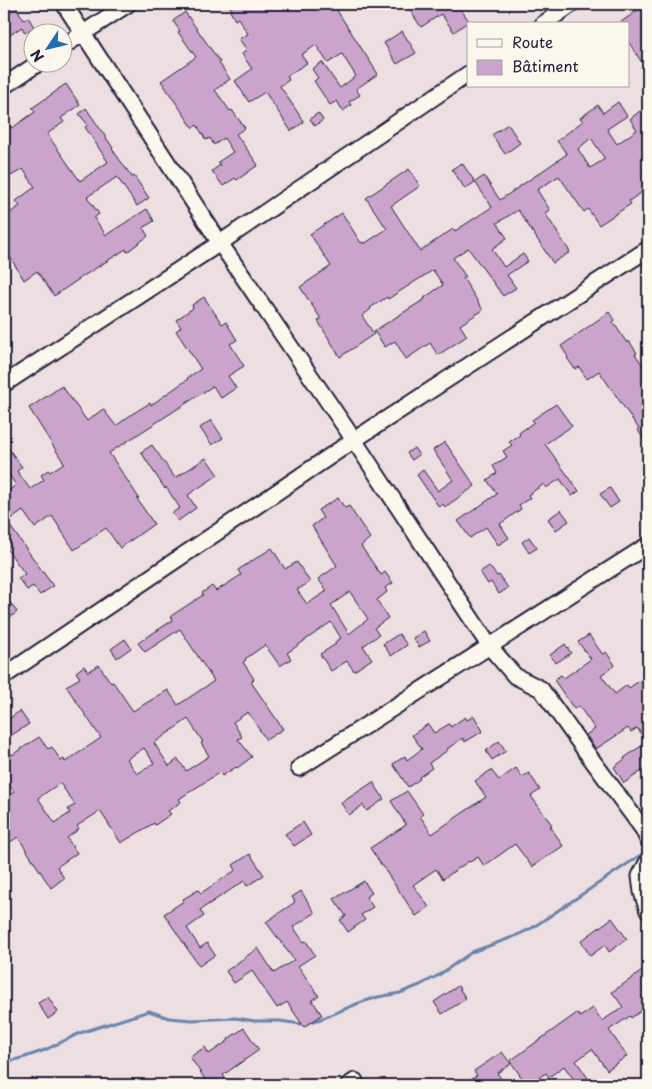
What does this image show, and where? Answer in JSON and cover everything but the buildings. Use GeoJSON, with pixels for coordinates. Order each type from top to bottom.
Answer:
{"type":"FeatureCollection","features":[{"type":"Feature","properties":{"kind":"street"},"geometry":{"type":"LineString","coordinates":[[64,4],[220,243],[354,440],[490,647],[516,676],[542,689],[584,750],[643,829],[648,840]]}},
{"type":"Feature","properties":{"kind":"street"},"geometry":{"type":"LineString","coordinates":[[72,41],[128,4]]}},
{"type":"Feature","properties":{"kind":"street"},"geometry":{"type":"LineString","coordinates":[[546,22],[572,4]]}},
{"type":"Feature","properties":{"kind":"street"},"geometry":{"type":"LineString","coordinates":[[4,86],[25,72]]}},
{"type":"Feature","properties":{"kind":"street"},"geometry":{"type":"LineString","coordinates":[[4,384],[220,243],[467,75]]}},
{"type":"Feature","properties":{"kind":"street"},"geometry":{"type":"LineString","coordinates":[[4,676],[354,440],[648,249]]}},
{"type":"Feature","properties":{"kind":"street"},"geometry":{"type":"LineString","coordinates":[[299,768],[648,546]]}},
{"type":"Feature","properties":{"kind":"street"},"geometry":{"type":"LineString","coordinates":[[648,861],[640,876],[642,892],[648,911]]}},
{"type":"Feature","properties":{"kind":"waterway"},"geometry":{"type":"LineString","coordinates":[[310,1022],[359,1003],[400,993],[420,985],[439,975],[472,952],[532,928],[648,850]]}},
{"type":"Feature","properties":{"kind":"waterway"},"geometry":{"type":"LineString","coordinates":[[4,1063],[45,1050],[80,1033],[149,1011],[169,1018],[192,1020],[235,1018],[255,1021],[304,1023]]}}]}
